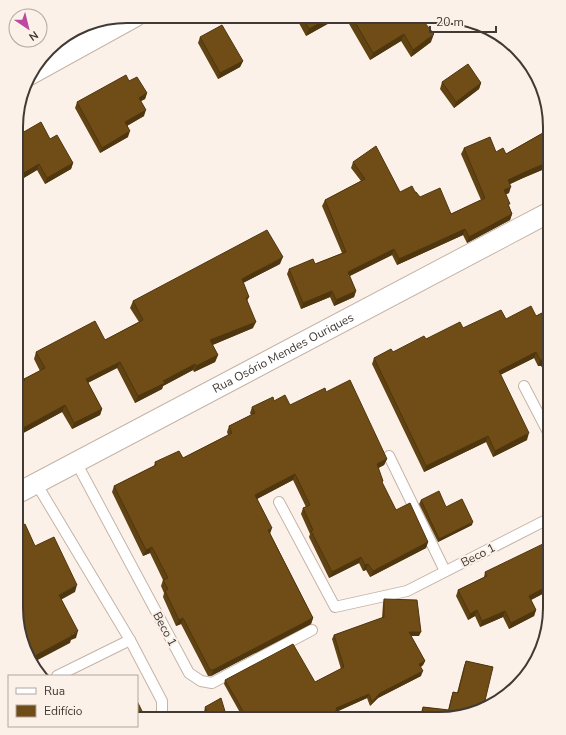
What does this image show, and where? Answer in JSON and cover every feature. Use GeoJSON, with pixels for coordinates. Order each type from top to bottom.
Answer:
{"type":"FeatureCollection","features":[{"type":"Feature","properties":{"kind":"street"},"geometry":{"type":"LineString","coordinates":[[40,70],[123,23]]}},
{"type":"Feature","properties":{"kind":"street","name":"Rua Osório Mendes Ouriques"},"geometry":{"type":"LineString","coordinates":[[23,490],[543,216]]}},
{"type":"Feature","properties":{"kind":"lane"},"geometry":{"type":"LineString","coordinates":[[524,386],[543,423]]}},
{"type":"Feature","properties":{"kind":"lane"},"geometry":{"type":"LineString","coordinates":[[389,456],[445,572]]}},
{"type":"Feature","properties":{"kind":"lane","name":"Beco 1"},"geometry":{"type":"LineString","coordinates":[[76,462],[189,673],[201,681],[212,683],[312,630]]}},
{"type":"Feature","properties":{"kind":"lane"},"geometry":{"type":"LineString","coordinates":[[36,483],[130,640],[162,701],[162,712]]}},
{"type":"Feature","properties":{"kind":"lane","name":"Beco 1"},"geometry":{"type":"LineString","coordinates":[[279,502],[335,606],[407,591],[543,522]]}},
{"type":"Feature","properties":{"kind":"lane"},"geometry":{"type":"LineString","coordinates":[[59,675],[130,640]]}},
{"type":"Feature","properties":{"kind":"building"},"geometry":{"type":"Polygon","coordinates":[[[306,23],[320,23],[309,29],[306,23]]]}},
{"type":"Feature","properties":{"kind":"building"},"geometry":{"type":"Polygon","coordinates":[[[356,23],[425,23],[434,34],[413,50],[404,34],[373,53],[356,23]]]}},
{"type":"Feature","properties":{"kind":"building"},"geometry":{"type":"Polygon","coordinates":[[[222,25],[243,61],[220,73],[200,37],[222,25]]]}},
{"type":"Feature","properties":{"kind":"building"},"geometry":{"type":"Polygon","coordinates":[[[468,64],[481,83],[456,102],[442,82],[468,64]]]}},
{"type":"Feature","properties":{"kind":"building"},"geometry":{"type":"Polygon","coordinates":[[[126,75],[129,81],[137,77],[147,93],[139,98],[146,110],[125,122],[130,131],[102,148],[77,102],[126,75]]]}},
{"type":"Feature","properties":{"kind":"building"},"geometry":{"type":"Polygon","coordinates":[[[41,122],[50,139],[57,135],[73,163],[47,178],[39,164],[23,173],[23,132],[41,122]]]}},
{"type":"Feature","properties":{"kind":"building"},"geometry":{"type":"Polygon","coordinates":[[[543,133],[543,164],[508,180],[511,187],[504,190],[510,204],[508,204],[512,214],[469,237],[465,229],[399,259],[394,249],[348,272],[356,291],[336,300],[332,291],[303,303],[289,269],[313,259],[315,264],[346,252],[325,200],[365,179],[353,162],[376,146],[400,192],[412,186],[420,197],[440,188],[451,214],[485,198],[464,148],[490,137],[496,152],[503,148],[506,154],[543,133]]]}},
{"type":"Feature","properties":{"kind":"building"},"geometry":{"type":"Polygon","coordinates":[[[267,230],[283,257],[242,279],[249,297],[246,298],[256,322],[210,340],[218,355],[196,366],[195,364],[163,381],[165,383],[138,396],[120,362],[86,379],[102,409],[74,423],[65,405],[23,428],[23,382],[25,380],[24,379],[45,368],[36,352],[95,321],[105,340],[143,320],[133,301],[267,230]]]}},
{"type":"Feature","properties":{"kind":"building"},"geometry":{"type":"Polygon","coordinates":[[[531,306],[536,316],[543,312],[543,360],[540,360],[536,352],[499,371],[529,433],[495,451],[488,436],[426,466],[374,358],[391,349],[393,352],[424,336],[426,339],[460,322],[463,328],[501,310],[506,319],[531,306]]]}},
{"type":"Feature","properties":{"kind":"building"},"geometry":{"type":"Polygon","coordinates":[[[350,380],[387,459],[377,464],[383,481],[382,482],[396,510],[410,503],[428,542],[373,571],[368,564],[365,565],[361,557],[332,572],[311,531],[313,530],[303,508],[310,505],[295,474],[255,495],[272,528],[268,530],[313,618],[213,670],[210,670],[183,618],[179,620],[165,591],[168,589],[163,580],[168,578],[152,547],[146,550],[114,486],[156,465],[155,462],[179,451],[183,458],[232,433],[229,426],[255,413],[252,407],[273,397],[274,401],[285,395],[290,405],[325,388],[326,392],[350,380]]]}},
{"type":"Feature","properties":{"kind":"building"},"geometry":{"type":"Polygon","coordinates":[[[439,491],[446,507],[462,499],[473,522],[439,539],[421,500],[439,491]]]}},
{"type":"Feature","properties":{"kind":"building"},"geometry":{"type":"Polygon","coordinates":[[[25,524],[35,546],[54,537],[77,585],[59,595],[78,631],[71,634],[72,636],[35,656],[25,628],[23,615],[23,525],[25,524]]]}},
{"type":"Feature","properties":{"kind":"building"},"geometry":{"type":"Polygon","coordinates":[[[543,544],[543,589],[529,596],[536,610],[511,623],[505,611],[482,621],[477,610],[470,614],[458,590],[487,576],[485,572],[543,544]]]}},
{"type":"Feature","properties":{"kind":"building"},"geometry":{"type":"Polygon","coordinates":[[[384,599],[417,600],[421,632],[409,632],[425,661],[419,664],[423,671],[380,693],[372,702],[369,694],[336,708],[337,710],[334,712],[244,712],[225,680],[293,644],[315,682],[344,667],[334,635],[384,617],[384,599]]]}},
{"type":"Feature","properties":{"kind":"building"},"geometry":{"type":"Polygon","coordinates":[[[466,661],[493,667],[485,701],[459,710],[422,712],[423,707],[449,710],[453,692],[458,693],[466,661]]]}},
{"type":"Feature","properties":{"kind":"building"},"geometry":{"type":"Polygon","coordinates":[[[221,698],[225,712],[207,712],[205,707],[221,698]]]}},
{"type":"Feature","properties":{"kind":"building"},"geometry":{"type":"Polygon","coordinates":[[[138,703],[142,712],[138,712],[138,703]]]}}]}
